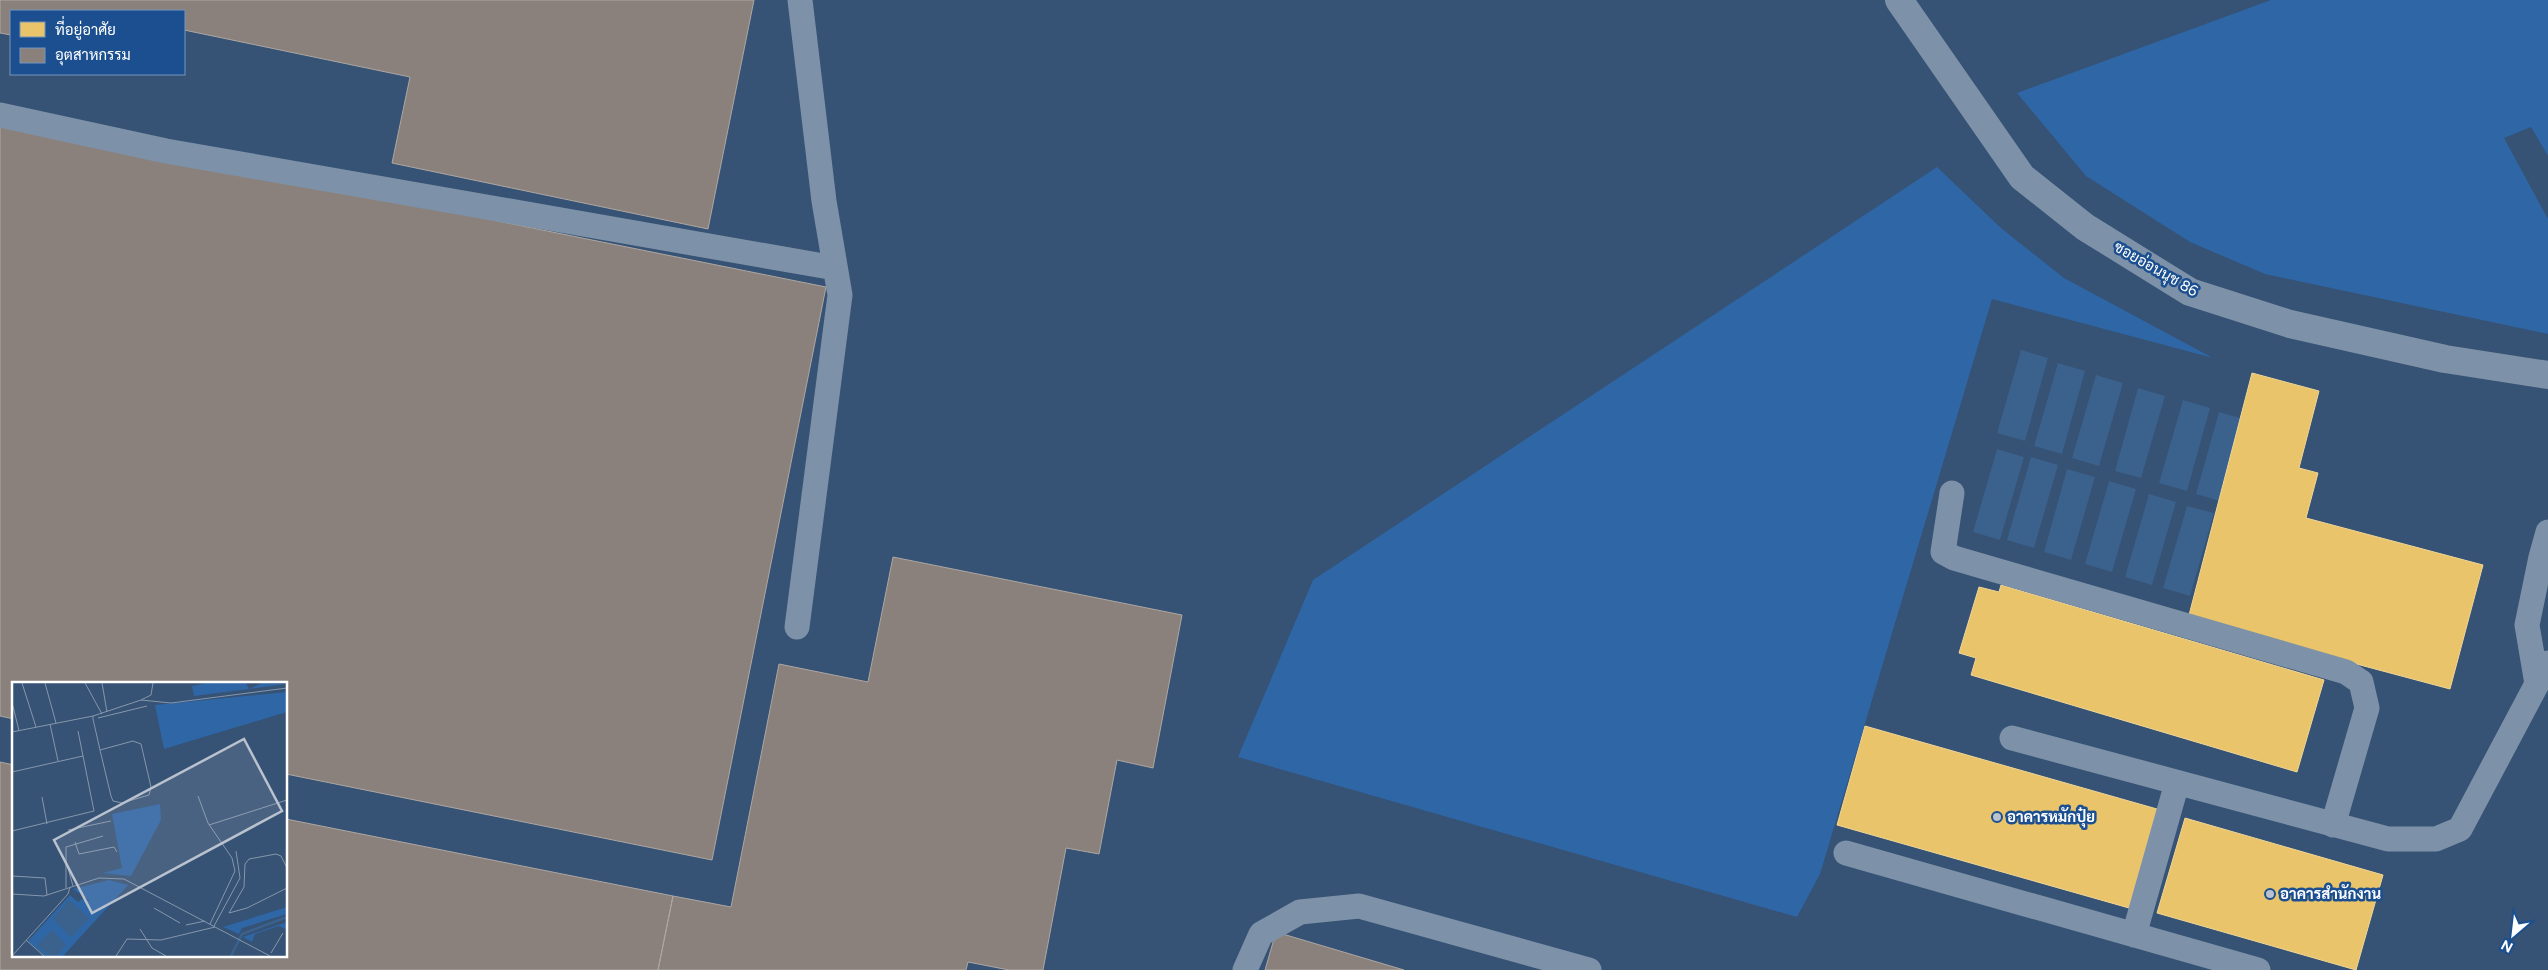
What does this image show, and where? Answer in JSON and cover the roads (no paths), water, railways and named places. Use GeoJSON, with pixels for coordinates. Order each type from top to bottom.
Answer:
{"type":"FeatureCollection","features":[{"type":"Feature","properties":{"kind":"street","name":"ซอยอ่อนนุช 86"},"geometry":{"type":"LineString","coordinates":[[1899,0],[2022,177],[2084,227],[2190,292],[2299,326],[2445,359],[2548,375]]}},
{"type":"Feature","properties":{"kind":"lane"},"geometry":{"type":"LineString","coordinates":[[796,627],[840,295],[823,192],[800,0]]}},
{"type":"Feature","properties":{"kind":"lane"},"geometry":{"type":"LineString","coordinates":[[0,115],[166,151],[835,268]]}},
{"type":"Feature","properties":{"kind":"lane"},"geometry":{"type":"LineString","coordinates":[[1952,493],[1943,552],[1954,558],[2346,672],[2361,682],[2367,708],[2333,825]]}},
{"type":"Feature","properties":{"kind":"lane"},"geometry":{"type":"LineString","coordinates":[[2536,684],[2528,625],[2541,557],[2548,532]]}},
{"type":"Feature","properties":{"kind":"lane"},"geometry":{"type":"LineString","coordinates":[[2012,738],[2388,839],[2436,840],[2460,829],[2548,663]]}},
{"type":"Feature","properties":{"kind":"lane"},"geometry":{"type":"LineString","coordinates":[[2134,935],[2177,783]]}},
{"type":"Feature","properties":{"kind":"lane"},"geometry":{"type":"LineString","coordinates":[[1846,854],[2258,970]]}},
{"type":"Feature","properties":{"kind":"lane"},"geometry":{"type":"LineString","coordinates":[[1245,970],[1261,934],[1300,912],[1359,906],[1589,970]]}},
{"type":"Feature","properties":{"kind":"place","name":"อาคารหมักปุ๋ย"},"geometry":{"type":"Point","coordinates":[1997,817]}},
{"type":"Feature","properties":{"kind":"place","name":"อาคารสำนักงาน"},"geometry":{"type":"Point","coordinates":[2270,894]}}]}
